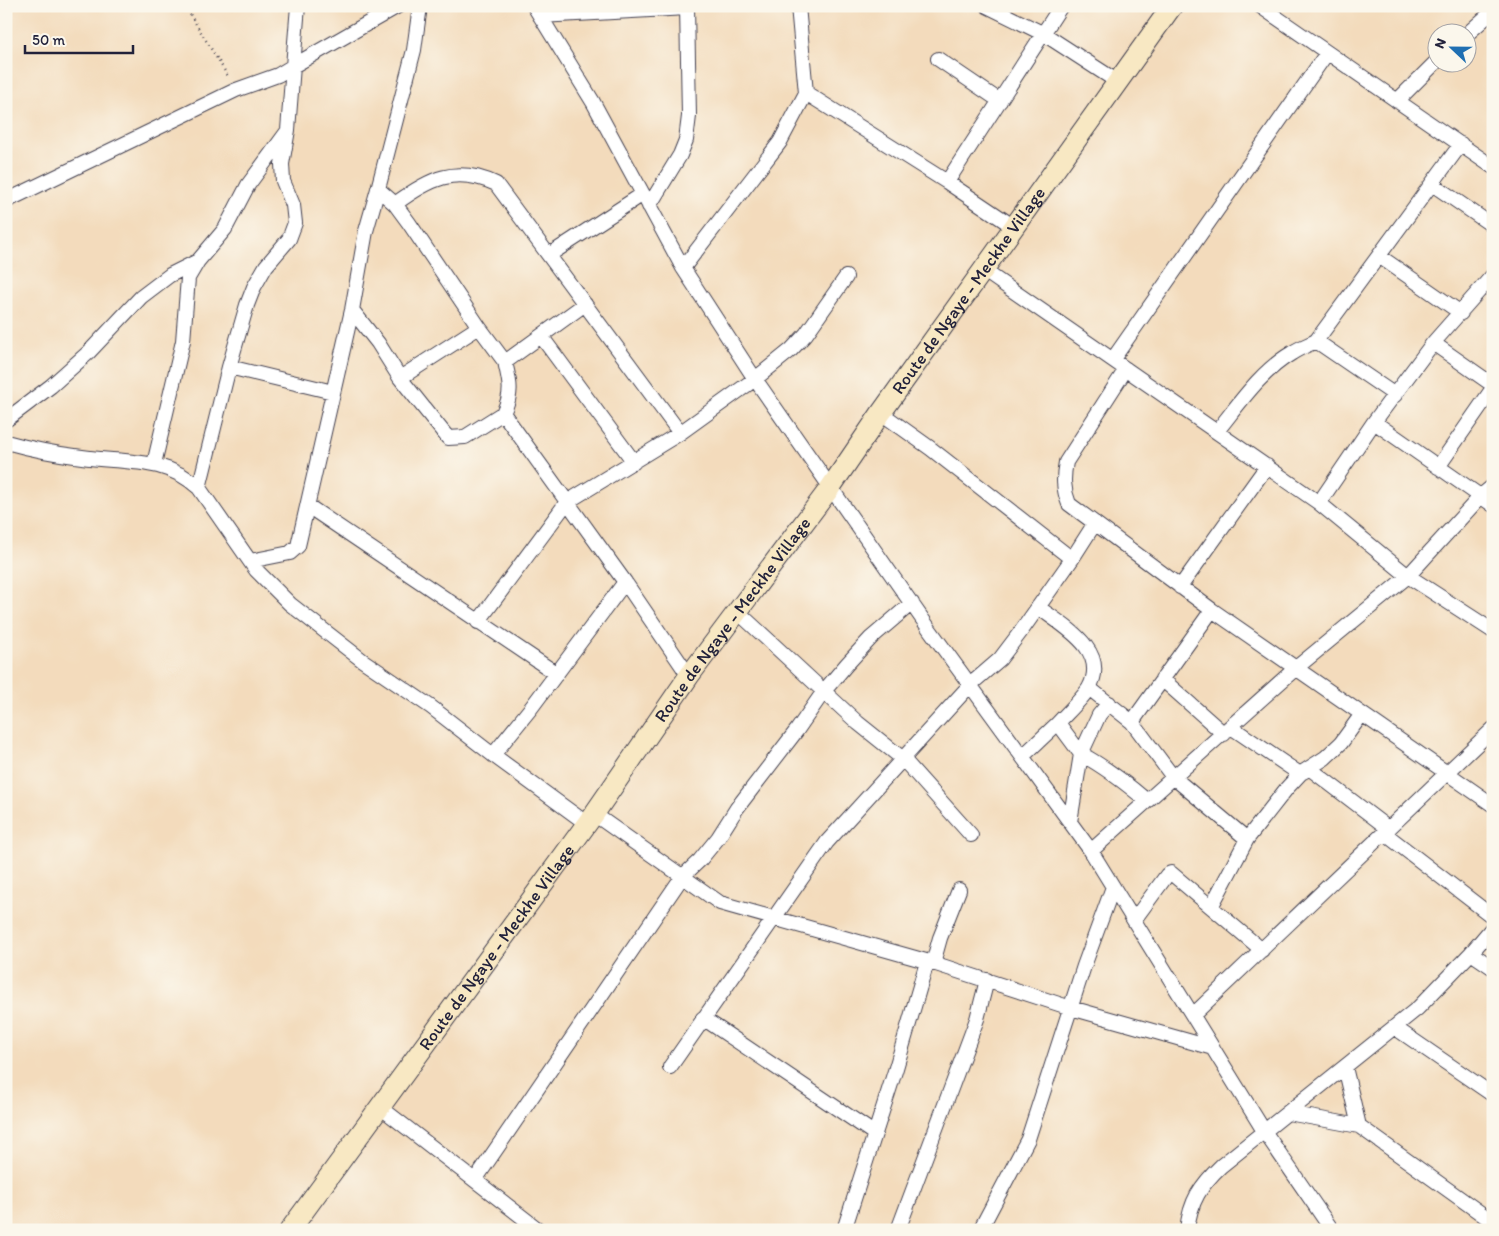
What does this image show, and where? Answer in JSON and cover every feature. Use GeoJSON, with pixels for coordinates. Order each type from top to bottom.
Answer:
{"type":"FeatureCollection","features":[{"type":"Feature","properties":{"kind":"main road","name":"Route de Ngaye - Meckhe Village"},"geometry":{"type":"LineString","coordinates":[[290,1230],[590,819],[689,676],[830,488],[881,413],[1172,6]]}},
{"type":"Feature","properties":{"kind":"street"},"geometry":{"type":"LineString","coordinates":[[199,488],[229,367],[254,286],[266,266],[290,240],[295,223],[293,205],[283,181],[282,164],[288,130],[298,6]]}},
{"type":"Feature","properties":{"kind":"street"},"geometry":{"type":"LineString","coordinates":[[6,201],[236,90],[278,75],[398,6]]}},
{"type":"Feature","properties":{"kind":"street"},"geometry":{"type":"LineString","coordinates":[[250,561],[290,553],[298,546],[352,310],[366,231],[414,50],[420,6]]}},
{"type":"Feature","properties":{"kind":"street"},"geometry":{"type":"LineString","coordinates":[[683,268],[780,142],[806,93],[798,6]]}},
{"type":"Feature","properties":{"kind":"street"},"geometry":{"type":"LineString","coordinates":[[987,6],[1044,34],[1118,82]]}},
{"type":"Feature","properties":{"kind":"street"},"geometry":{"type":"LineString","coordinates":[[947,182],[1061,6]]}},
{"type":"Feature","properties":{"kind":"street"},"geometry":{"type":"LineString","coordinates":[[1260,6],[1493,167]]}},
{"type":"Feature","properties":{"kind":"street"},"geometry":{"type":"LineString","coordinates":[[537,11],[687,7],[689,116],[686,140],[680,155],[646,200],[549,255]]}},
{"type":"Feature","properties":{"kind":"street"},"geometry":{"type":"LineString","coordinates":[[537,11],[593,102],[683,268],[755,379],[930,630],[1091,851],[1264,1131],[1332,1230]]}},
{"type":"Feature","properties":{"kind":"street"},"geometry":{"type":"LineString","coordinates":[[1476,26],[1493,11]]}},
{"type":"Feature","properties":{"kind":"street"},"geometry":{"type":"LineString","coordinates":[[1112,359],[1327,53]]}},
{"type":"Feature","properties":{"kind":"street"},"geometry":{"type":"LineString","coordinates":[[938,59],[1000,100]]}},
{"type":"Feature","properties":{"kind":"street"},"geometry":{"type":"LineString","coordinates":[[1397,100],[1426,72]]}},
{"type":"Feature","properties":{"kind":"street"},"geometry":{"type":"LineString","coordinates":[[806,93],[947,182],[1014,227]]}},
{"type":"Feature","properties":{"kind":"street"},"geometry":{"type":"LineString","coordinates":[[154,464],[183,340],[188,278],[198,261],[224,229],[248,185],[288,130]]}},
{"type":"Feature","properties":{"kind":"street"},"geometry":{"type":"LineString","coordinates":[[1217,431],[1250,391],[1273,367],[1291,353],[1316,340],[1461,144]]}},
{"type":"Feature","properties":{"kind":"street"},"geometry":{"type":"LineString","coordinates":[[395,204],[418,187],[441,177],[468,175],[496,184],[680,433]]}},
{"type":"Feature","properties":{"kind":"street"},"geometry":{"type":"LineString","coordinates":[[1432,184],[1493,226]]}},
{"type":"Feature","properties":{"kind":"street"},"geometry":{"type":"LineString","coordinates":[[352,310],[378,343],[400,378],[448,438],[465,437],[503,413],[510,400],[511,387],[506,362],[479,327],[395,204],[378,189]]}},
{"type":"Feature","properties":{"kind":"street"},"geometry":{"type":"LineString","coordinates":[[1379,256],[1461,313]]}},
{"type":"Feature","properties":{"kind":"street"},"geometry":{"type":"LineString","coordinates":[[6,420],[51,386],[82,358],[141,297],[170,275],[198,261]]}},
{"type":"Feature","properties":{"kind":"street"},"geometry":{"type":"LineString","coordinates":[[983,270],[1319,503],[1408,576],[1493,631]]}},
{"type":"Feature","properties":{"kind":"street"},"geometry":{"type":"LineString","coordinates":[[1319,503],[1374,422],[1433,343],[1493,276]]}},
{"type":"Feature","properties":{"kind":"street"},"geometry":{"type":"LineString","coordinates":[[478,622],[567,502],[680,433],[755,379],[791,350],[806,334],[846,277]]}},
{"type":"Feature","properties":{"kind":"street"},"geometry":{"type":"LineString","coordinates":[[506,362],[585,304]]}},
{"type":"Feature","properties":{"kind":"street"},"geometry":{"type":"LineString","coordinates":[[400,378],[479,327]]}},
{"type":"Feature","properties":{"kind":"street"},"geometry":{"type":"LineString","coordinates":[[541,336],[634,462]]}},
{"type":"Feature","properties":{"kind":"street"},"geometry":{"type":"LineString","coordinates":[[1316,340],[1395,396]]}},
{"type":"Feature","properties":{"kind":"street"},"geometry":{"type":"LineString","coordinates":[[1433,343],[1493,387],[1438,467]]}},
{"type":"Feature","properties":{"kind":"street"},"geometry":{"type":"LineString","coordinates":[[229,367],[333,392]]}},
{"type":"Feature","properties":{"kind":"street"},"geometry":{"type":"LineString","coordinates":[[1126,369],[1066,462],[1063,476],[1064,491],[1068,504],[1212,610],[1493,805]]}},
{"type":"Feature","properties":{"kind":"street"},"geometry":{"type":"LineString","coordinates":[[503,413],[625,582],[689,676]]}},
{"type":"Feature","properties":{"kind":"street"},"geometry":{"type":"LineString","coordinates":[[881,413],[930,448],[1072,559]]}},
{"type":"Feature","properties":{"kind":"street"},"geometry":{"type":"LineString","coordinates":[[1374,422],[1493,505]]}},
{"type":"Feature","properties":{"kind":"street"},"geometry":{"type":"LineString","coordinates":[[6,442],[34,450],[84,458],[154,464],[188,478],[199,488],[256,570],[290,604],[362,660],[431,708],[493,755],[720,903],[930,962],[1071,1008],[1213,1048]]}},
{"type":"Feature","properties":{"kind":"street"},"geometry":{"type":"LineString","coordinates":[[1180,587],[1267,466]]}},
{"type":"Feature","properties":{"kind":"street"},"geometry":{"type":"LineString","coordinates":[[1091,851],[1296,668],[1408,576],[1480,496],[1493,486]]}},
{"type":"Feature","properties":{"kind":"street"},"geometry":{"type":"LineString","coordinates":[[308,506],[557,674]]}},
{"type":"Feature","properties":{"kind":"street"},"geometry":{"type":"LineString","coordinates":[[670,1067],[827,842],[971,684],[1000,658],[1038,608],[1095,523]]}},
{"type":"Feature","properties":{"kind":"street"},"geometry":{"type":"LineString","coordinates":[[493,755],[557,674],[625,582]]}},
{"type":"Feature","properties":{"kind":"street"},"geometry":{"type":"LineString","coordinates":[[475,1180],[682,877],[700,860],[718,838],[737,808],[797,730],[824,691],[871,638],[912,603]]}},
{"type":"Feature","properties":{"kind":"street"},"geometry":{"type":"LineString","coordinates":[[1023,756],[1058,723],[1089,688],[1095,670],[1093,659],[1086,645],[1038,608]]}},
{"type":"Feature","properties":{"kind":"street"},"geometry":{"type":"LineString","coordinates":[[1132,722],[1212,610]]}},
{"type":"Feature","properties":{"kind":"street"},"geometry":{"type":"LineString","coordinates":[[738,612],[858,723],[903,759],[971,835]]}},
{"type":"Feature","properties":{"kind":"street"},"geometry":{"type":"LineString","coordinates":[[1162,679],[1228,730],[1305,771],[1386,831],[1493,917]]}},
{"type":"Feature","properties":{"kind":"street"},"geometry":{"type":"LineString","coordinates":[[1089,688],[1132,722],[1173,778],[1247,839]]}},
{"type":"Feature","properties":{"kind":"street"},"geometry":{"type":"LineString","coordinates":[[1070,822],[1081,754],[1099,715],[1109,703]]}},
{"type":"Feature","properties":{"kind":"street"},"geometry":{"type":"LineString","coordinates":[[1211,906],[1247,839],[1287,788],[1305,771],[1342,744],[1362,714]]}},
{"type":"Feature","properties":{"kind":"street"},"geometry":{"type":"LineString","coordinates":[[1058,723],[1081,754],[1121,779],[1147,801]]}},
{"type":"Feature","properties":{"kind":"street"},"geometry":{"type":"LineString","coordinates":[[1193,1015],[1493,730]]}},
{"type":"Feature","properties":{"kind":"street"},"geometry":{"type":"LineString","coordinates":[[1134,920],[1167,875],[1171,873],[1262,950]]}},
{"type":"Feature","properties":{"kind":"street"},"geometry":{"type":"LineString","coordinates":[[980,1230],[1028,1139],[1113,888]]}},
{"type":"Feature","properties":{"kind":"street"},"geometry":{"type":"LineString","coordinates":[[844,1230],[920,990],[959,890]]}},
{"type":"Feature","properties":{"kind":"street"},"geometry":{"type":"LineString","coordinates":[[1187,1230],[1194,1202],[1204,1182],[1264,1131],[1418,1008],[1471,953],[1493,926]]}},
{"type":"Feature","properties":{"kind":"street"},"geometry":{"type":"LineString","coordinates":[[1471,953],[1493,968]]}},
{"type":"Feature","properties":{"kind":"street"},"geometry":{"type":"LineString","coordinates":[[898,1230],[977,1019],[987,980]]}},
{"type":"Feature","properties":{"kind":"street"},"geometry":{"type":"LineString","coordinates":[[704,1018],[875,1134]]}},
{"type":"Feature","properties":{"kind":"street"},"geometry":{"type":"LineString","coordinates":[[1394,1027],[1493,1095]]}},
{"type":"Feature","properties":{"kind":"street"},"geometry":{"type":"LineString","coordinates":[[1345,1067],[1359,1126]]}},
{"type":"Feature","properties":{"kind":"street"},"geometry":{"type":"LineString","coordinates":[[380,1107],[539,1230]]}},
{"type":"Feature","properties":{"kind":"street"},"geometry":{"type":"LineString","coordinates":[[1288,1113],[1359,1126],[1493,1222]]}},
{"type":"Feature","properties":{"kind":"path"},"geometry":{"type":"LineString","coordinates":[[185,6],[236,90]]}}]}
